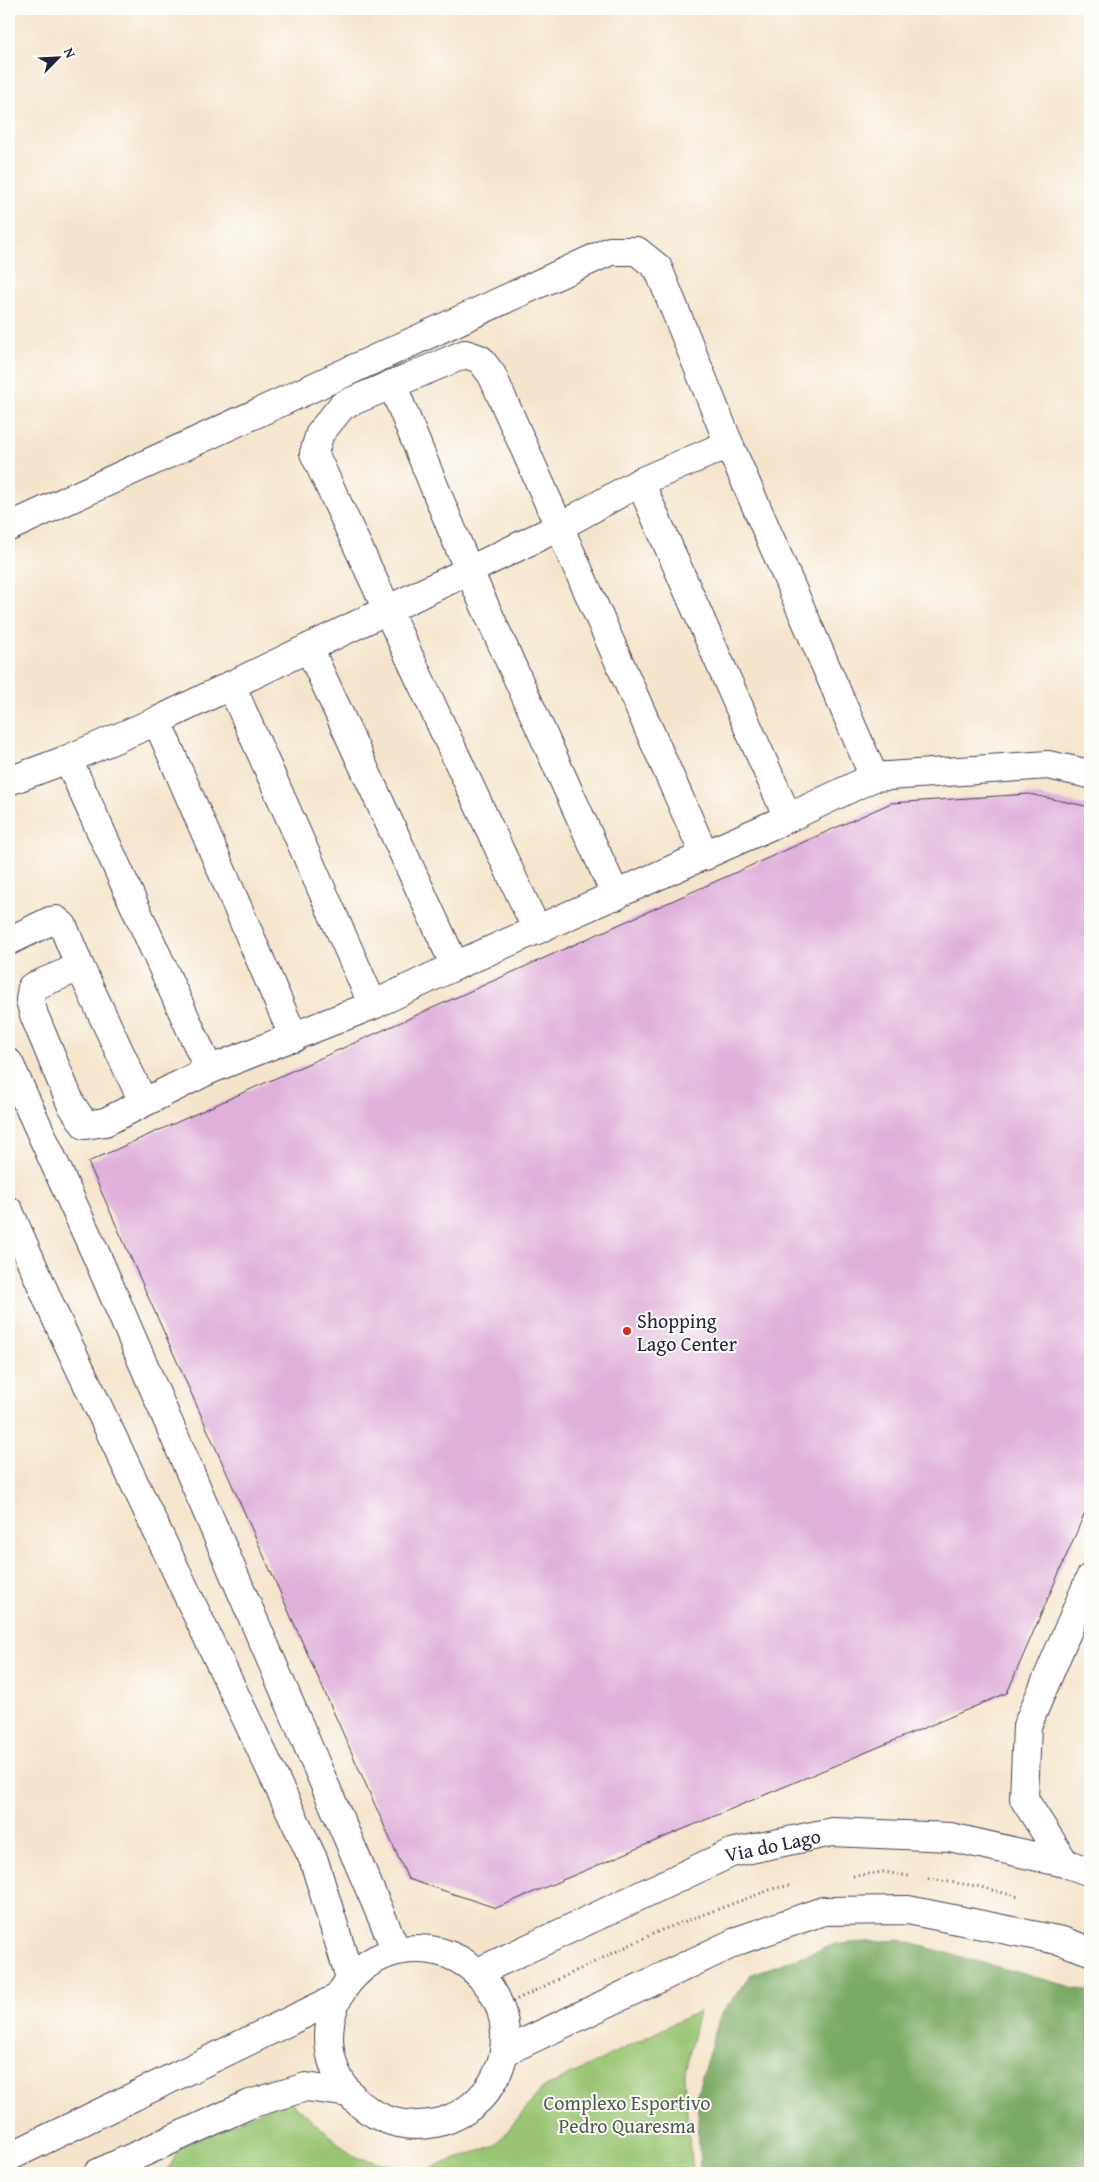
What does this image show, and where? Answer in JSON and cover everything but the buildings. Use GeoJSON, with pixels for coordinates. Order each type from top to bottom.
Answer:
{"type":"FeatureCollection","features":[{"type":"Feature","properties":{"kind":"street"},"geometry":{"type":"LineString","coordinates":[[9,528],[610,250],[637,251],[658,268],[729,444],[874,777]]}},
{"type":"Feature","properties":{"kind":"street"},"geometry":{"type":"LineString","coordinates":[[537,930],[389,609],[314,452],[320,433],[343,405],[465,354],[480,359],[492,375],[705,856]]}},
{"type":"Feature","properties":{"kind":"street"},"geometry":{"type":"LineString","coordinates":[[392,384],[469,571],[616,896]]}},
{"type":"Feature","properties":{"kind":"street"},"geometry":{"type":"LineString","coordinates":[[9,781],[68,759],[157,721],[559,527],[640,482],[729,444]]}},
{"type":"Feature","properties":{"kind":"street"},"geometry":{"type":"LineString","coordinates":[[640,482],[788,818]]}},
{"type":"Feature","properties":{"kind":"street"},"geometry":{"type":"LineString","coordinates":[[309,648],[455,966]]}},
{"type":"Feature","properties":{"kind":"street"},"geometry":{"type":"LineString","coordinates":[[231,685],[373,1005]]}},
{"type":"Feature","properties":{"kind":"street"},"geometry":{"type":"LineString","coordinates":[[157,721],[294,1038]]}},
{"type":"Feature","properties":{"kind":"street"},"geometry":{"type":"LineString","coordinates":[[68,759],[209,1070]]}},
{"type":"Feature","properties":{"kind":"street"},"geometry":{"type":"LineString","coordinates":[[80,967],[32,987],[30,1000],[70,1104],[84,1125],[105,1122],[209,1070],[294,1038],[373,1005],[455,966],[705,856],[874,777],[1048,765],[1090,774]]}},
{"type":"Feature","properties":{"kind":"street"},"geometry":{"type":"LineString","coordinates":[[9,941],[50,921],[56,920],[63,926],[143,1102]]}},
{"type":"Feature","properties":{"kind":"street"},"geometry":{"type":"LineString","coordinates":[[9,1062],[102,1268],[396,1950]]}},
{"type":"Feature","properties":{"kind":"street"},"geometry":{"type":"LineString","coordinates":[[9,1211],[55,1316],[314,1861],[343,1988]]}},
{"type":"Feature","properties":{"kind":"street"},"geometry":{"type":"LineString","coordinates":[[1078,1868],[1024,1799],[1027,1726],[1090,1578]]}},
{"type":"Feature","properties":{"kind":"street","name":"Via do Lago"},"geometry":{"type":"LineString","coordinates":[[478,1972],[731,1853],[832,1832],[950,1837],[1078,1868]]}},
{"type":"Feature","properties":{"kind":"street"},"geometry":{"type":"LineString","coordinates":[[504,2052],[740,1940],[823,1911],[908,1910],[1062,1941],[1090,1951]]}},
{"type":"Feature","properties":{"kind":"street"},"geometry":{"type":"LineString","coordinates":[[425,1948],[453,1956],[478,1972],[496,1997],[505,2026],[504,2052],[496,2077],[481,2098],[462,2113],[439,2123],[414,2126],[390,2122],[367,2110],[349,2094],[336,2072],[328,2045],[330,2021],[343,1988],[363,1966],[379,1956],[396,1950],[425,1948]]}},
{"type":"Feature","properties":{"kind":"street"},"geometry":{"type":"LineString","coordinates":[[9,2157],[343,1988]]}},
{"type":"Feature","properties":{"kind":"street"},"geometry":{"type":"LineString","coordinates":[[98,2173],[250,2104],[306,2088],[349,2094]]}},
{"type":"Feature","properties":{"kind":"green space"},"geometry":{"type":"Polygon","coordinates":[[[899,1940],[1090,1992],[1090,2173],[700,2173],[697,2093],[720,2016],[750,1975],[836,1944],[899,1940]]]}},
{"type":"Feature","properties":{"kind":"green space","name":"Complexo Esportivo Pedro Quaresma"},"geometry":{"type":"Polygon","coordinates":[[[699,2011],[684,2076],[692,2173],[167,2173],[179,2148],[288,2099],[354,2157],[421,2171],[496,2145],[542,2089],[699,2011]]]}},
{"type":"Feature","properties":{"kind":"place","name":"Shopping Lago Center"},"geometry":{"type":"Point","coordinates":[627,1331]}}]}
